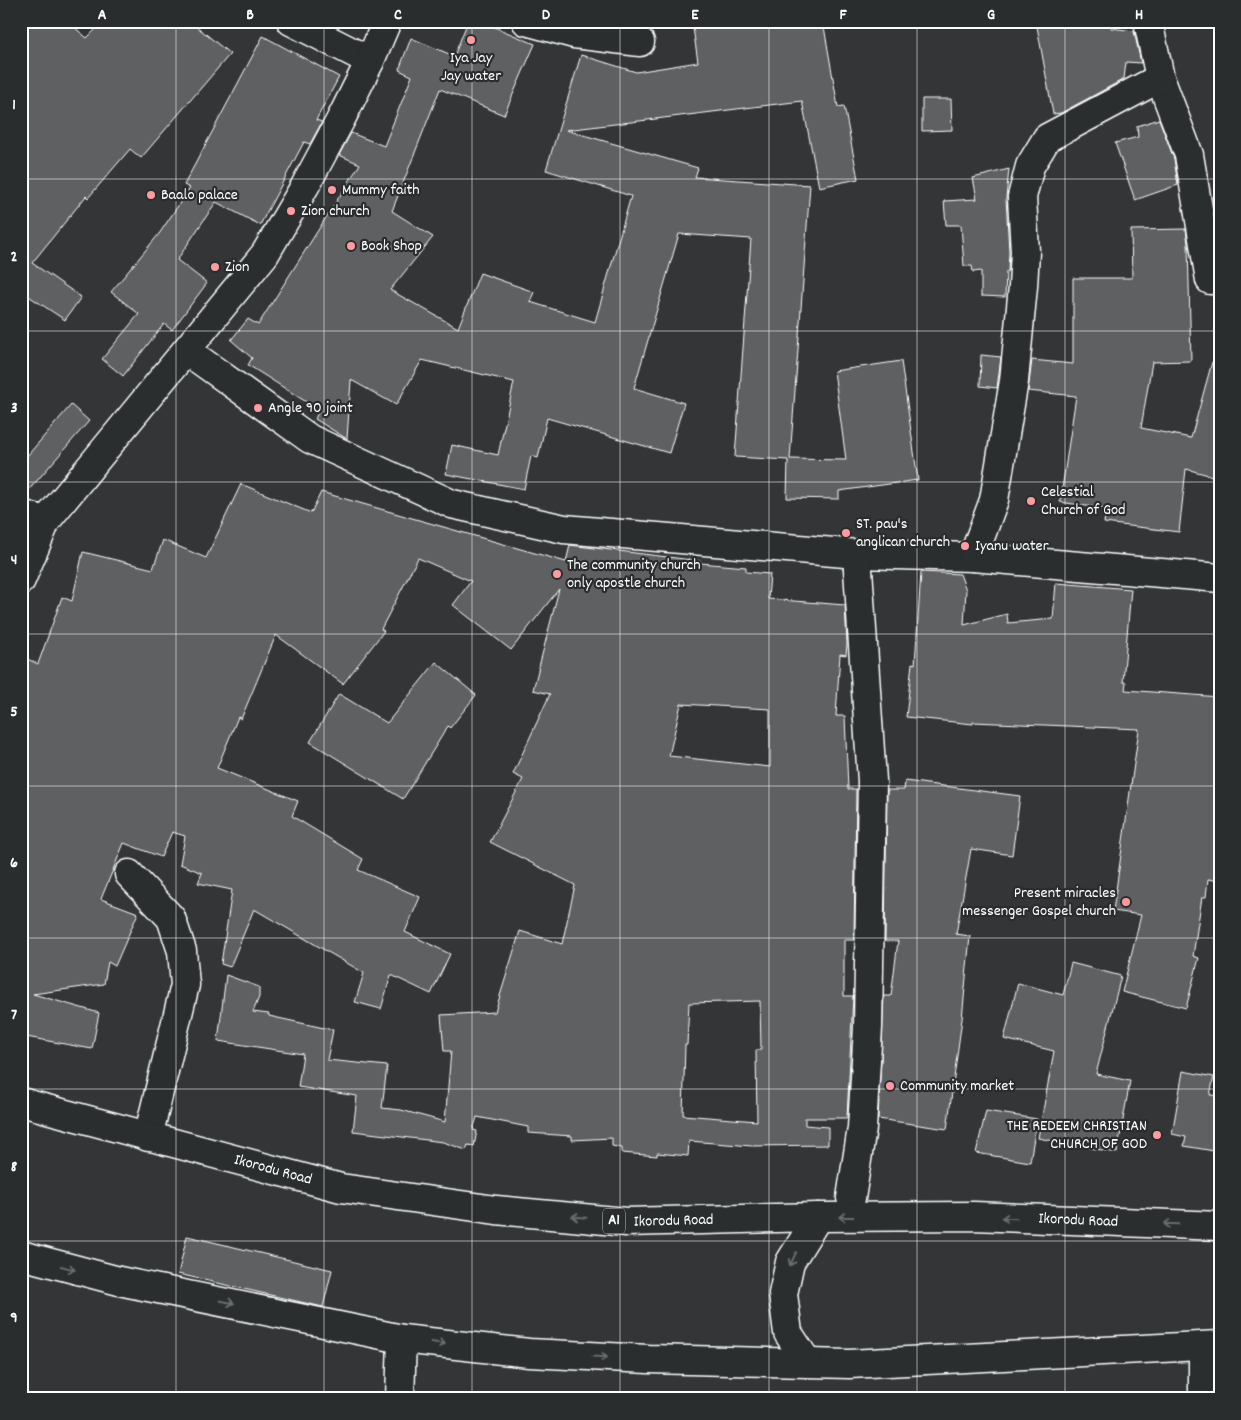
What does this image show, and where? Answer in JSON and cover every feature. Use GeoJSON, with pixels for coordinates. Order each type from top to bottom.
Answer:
{"type":"FeatureCollection","features":[{"type":"Feature","properties":{"kind":"main road"},"geometry":{"type":"LineString","coordinates":[[291,21],[370,61]]}},
{"type":"Feature","properties":{"kind":"main road"},"geometry":{"type":"LineString","coordinates":[[21,580],[34,517],[187,351],[265,254],[305,186],[370,61],[387,21]]}},
{"type":"Feature","properties":{"kind":"main road"},"geometry":{"type":"LineString","coordinates":[[526,21],[574,34],[640,42]]}},
{"type":"Feature","properties":{"kind":"main road"},"geometry":{"type":"LineString","coordinates":[[1148,21],[1160,78],[1189,155],[1210,280]]}},
{"type":"Feature","properties":{"kind":"main road"},"geometry":{"type":"LineString","coordinates":[[973,557],[994,500],[1014,381],[1025,252],[1022,197],[1030,166],[1047,138],[1160,78]]}},
{"type":"Feature","properties":{"kind":"main road"},"geometry":{"type":"LineString","coordinates":[[187,351],[310,439],[452,504],[564,529],[857,554],[973,557],[1220,578]]}},
{"type":"Feature","properties":{"kind":"main road"},"geometry":{"type":"LineString","coordinates":[[851,1198],[862,1128],[868,1036],[872,781],[857,554]]}},
{"type":"Feature","properties":{"kind":"main road"},"geometry":{"type":"LineString","coordinates":[[129,874],[171,918],[182,951],[184,985],[148,1137]]}},
{"type":"Feature","properties":{"kind":"main road","name":"Ikorodu Road"},"geometry":{"type":"LineString","coordinates":[[21,1102],[341,1188],[496,1210],[626,1222],[818,1217],[974,1216],[1220,1226]]}},
{"type":"Feature","properties":{"kind":"main road"},"geometry":{"type":"LineString","coordinates":[[808,1363],[788,1333],[783,1294],[790,1262],[818,1217]]}},
{"type":"Feature","properties":{"kind":"main road"},"geometry":{"type":"LineString","coordinates":[[21,1255],[120,1281],[402,1338],[529,1353],[648,1359],[849,1364],[1212,1346],[1203,1399]]}},
{"type":"Feature","properties":{"kind":"main road"},"geometry":{"type":"LineString","coordinates":[[400,1399],[402,1338]]}},
{"type":"Feature","properties":{"kind":"building"},"geometry":{"type":"Polygon","coordinates":[[[21,21],[67,21],[87,38],[104,21],[190,21],[230,54],[141,158],[130,149],[88,198],[86,196],[32,263],[81,297],[65,320],[21,291],[21,21]]]}},
{"type":"Feature","properties":{"kind":"building"},"geometry":{"type":"Polygon","coordinates":[[[468,21],[480,21],[535,44],[504,115],[440,89],[392,211],[433,237],[390,290],[458,328],[480,273],[534,292],[530,302],[595,322],[631,196],[546,170],[581,55],[636,72],[698,62],[692,21],[823,21],[838,107],[844,106],[858,179],[819,187],[802,101],[566,130],[698,168],[695,177],[810,185],[790,459],[846,460],[834,371],[901,361],[918,480],[839,491],[839,499],[787,498],[788,460],[735,457],[751,239],[679,234],[634,388],[684,403],[669,453],[547,418],[538,458],[531,456],[524,489],[446,474],[452,445],[498,455],[514,382],[422,360],[396,405],[351,380],[347,439],[315,419],[319,410],[248,365],[252,358],[231,340],[248,319],[258,325],[360,164],[339,155],[351,133],[384,146],[412,76],[399,70],[411,38],[454,56],[468,21]]]}},
{"type":"Feature","properties":{"kind":"building"},"geometry":{"type":"Polygon","coordinates":[[[1036,21],[1111,21],[1111,28],[1134,31],[1141,63],[1126,62],[1124,79],[1061,113],[1053,114],[1036,21]]]}},
{"type":"Feature","properties":{"kind":"building"},"geometry":{"type":"Polygon","coordinates":[[[263,36],[339,77],[316,120],[322,122],[310,144],[304,142],[260,225],[216,202],[177,260],[207,283],[172,330],[164,324],[123,376],[102,359],[139,314],[111,292],[159,234],[190,188],[184,185],[263,36]]]}},
{"type":"Feature","properties":{"kind":"building"},"geometry":{"type":"Polygon","coordinates":[[[922,99],[951,99],[952,130],[922,131],[922,99]]]}},
{"type":"Feature","properties":{"kind":"building"},"geometry":{"type":"Polygon","coordinates":[[[1159,119],[1174,159],[1178,185],[1135,200],[1115,143],[1138,137],[1137,126],[1159,119]]]}},
{"type":"Feature","properties":{"kind":"building"},"geometry":{"type":"Polygon","coordinates":[[[1009,169],[1006,198],[1009,252],[1005,297],[981,296],[981,271],[973,272],[972,266],[964,266],[961,225],[946,225],[944,201],[977,199],[973,178],[1009,169]]]}},
{"type":"Feature","properties":{"kind":"building"},"geometry":{"type":"Polygon","coordinates":[[[1186,229],[1191,361],[1152,362],[1141,428],[1191,438],[1212,362],[1220,363],[1220,478],[1186,469],[1179,532],[1104,523],[1106,509],[1060,502],[1076,396],[1028,391],[1032,360],[1073,364],[1073,278],[1132,278],[1131,230],[1186,229]]]}},
{"type":"Feature","properties":{"kind":"building"},"geometry":{"type":"Polygon","coordinates":[[[981,355],[1001,357],[997,388],[980,386],[981,355]]]}},
{"type":"Feature","properties":{"kind":"building"},"geometry":{"type":"Polygon","coordinates":[[[71,405],[89,421],[21,499],[21,463],[71,405]]]}},
{"type":"Feature","properties":{"kind":"building"},"geometry":{"type":"Polygon","coordinates":[[[241,484],[311,513],[321,492],[566,562],[570,545],[700,561],[700,563],[746,567],[746,572],[770,574],[768,599],[845,605],[847,644],[846,655],[840,654],[836,716],[845,716],[848,789],[856,789],[854,940],[844,940],[844,996],[853,996],[847,1118],[805,1118],[805,1125],[828,1127],[828,1145],[752,1146],[689,1141],[688,1156],[657,1153],[657,1156],[622,1153],[622,1148],[612,1146],[612,1138],[572,1140],[572,1136],[528,1133],[528,1127],[477,1117],[473,1130],[477,1131],[474,1146],[468,1145],[466,1150],[443,1142],[353,1131],[357,1096],[298,1087],[303,1054],[218,1041],[226,975],[259,987],[259,997],[253,1012],[269,1014],[269,1016],[333,1030],[327,1060],[387,1066],[382,1108],[401,1110],[445,1122],[451,1051],[444,1051],[441,1015],[495,1012],[520,931],[562,944],[575,885],[490,842],[523,779],[513,774],[550,694],[533,690],[559,589],[511,650],[453,605],[471,581],[418,558],[381,629],[384,631],[343,684],[276,635],[241,719],[238,717],[217,768],[298,801],[292,816],[363,859],[358,870],[420,897],[405,932],[450,954],[431,994],[391,975],[381,1009],[355,1002],[364,973],[254,909],[230,967],[221,964],[232,890],[198,883],[202,873],[180,864],[185,836],[172,832],[161,857],[124,843],[101,899],[138,913],[115,966],[108,962],[104,984],[33,994],[99,1013],[92,1049],[21,1036],[21,656],[38,664],[62,597],[72,601],[83,552],[153,569],[163,540],[206,558],[241,484]],[[681,704],[669,756],[770,767],[770,709],[681,704]],[[760,1001],[689,1003],[687,1045],[685,1045],[683,1115],[757,1121],[756,1050],[761,1050],[760,1001]]]}},
{"type":"Feature","properties":{"kind":"building"},"geometry":{"type":"Polygon","coordinates":[[[921,572],[960,574],[966,590],[964,625],[1007,614],[1008,623],[1053,619],[1056,583],[1131,589],[1123,682],[1126,682],[1125,690],[1220,697],[1220,881],[1208,879],[1206,897],[1202,897],[1193,956],[1199,958],[1186,1008],[1122,992],[1141,915],[1113,911],[1139,729],[973,722],[973,724],[906,717],[912,663],[915,664],[921,572]]]}},
{"type":"Feature","properties":{"kind":"building"},"geometry":{"type":"Polygon","coordinates":[[[436,662],[476,695],[450,728],[448,726],[403,799],[310,742],[339,694],[387,723],[436,662]]]}},
{"type":"Feature","properties":{"kind":"building"},"geometry":{"type":"Polygon","coordinates":[[[905,781],[1020,796],[1012,855],[971,849],[956,934],[970,936],[962,1019],[947,1129],[878,1119],[884,996],[891,996],[898,941],[885,941],[887,790],[904,790],[905,781]]]}},
{"type":"Feature","properties":{"kind":"building"},"geometry":{"type":"Polygon","coordinates":[[[1071,963],[1121,976],[1096,1074],[1130,1081],[1117,1153],[1038,1138],[1054,1051],[1004,1039],[1018,983],[1063,995],[1071,963]]]}},
{"type":"Feature","properties":{"kind":"building"},"geometry":{"type":"Polygon","coordinates":[[[1183,1071],[1214,1077],[1210,1095],[1220,1096],[1220,1152],[1184,1146],[1186,1137],[1172,1134],[1183,1071]]]}},
{"type":"Feature","properties":{"kind":"building"},"geometry":{"type":"Polygon","coordinates":[[[986,1111],[1037,1119],[1030,1162],[976,1153],[986,1111]]]}},
{"type":"Feature","properties":{"kind":"building"},"geometry":{"type":"Polygon","coordinates":[[[187,1236],[332,1270],[323,1307],[178,1274],[187,1236]]]}},
{"type":"Feature","properties":{"kind":"place","name":"Iya Jay Jay water"},"geometry":{"type":"Point","coordinates":[471,40]}},
{"type":"Feature","properties":{"kind":"place","name":"Mummy faith"},"geometry":{"type":"Point","coordinates":[332,190]}},
{"type":"Feature","properties":{"kind":"place","name":"Baalo palace"},"geometry":{"type":"Point","coordinates":[151,195]}},
{"type":"Feature","properties":{"kind":"place","name":"Zion church"},"geometry":{"type":"Point","coordinates":[291,211]}},
{"type":"Feature","properties":{"kind":"place","name":"Book Shop"},"geometry":{"type":"Point","coordinates":[351,246]}},
{"type":"Feature","properties":{"kind":"place","name":"Zion"},"geometry":{"type":"Point","coordinates":[215,267]}},
{"type":"Feature","properties":{"kind":"place","name":"Angle 90 joint"},"geometry":{"type":"Point","coordinates":[258,408]}},
{"type":"Feature","properties":{"kind":"place","name":"Celestial Church of God"},"geometry":{"type":"Point","coordinates":[1031,501]}},
{"type":"Feature","properties":{"kind":"place","name":"ST. pau's anglican church"},"geometry":{"type":"Point","coordinates":[846,533]}},
{"type":"Feature","properties":{"kind":"place","name":"Iyanu water"},"geometry":{"type":"Point","coordinates":[965,546]}},
{"type":"Feature","properties":{"kind":"place","name":"The community church only apostle church"},"geometry":{"type":"Point","coordinates":[557,574]}},
{"type":"Feature","properties":{"kind":"place","name":"Present miracles messenger Gospel church"},"geometry":{"type":"Point","coordinates":[1126,902]}},
{"type":"Feature","properties":{"kind":"place","name":"Community market"},"geometry":{"type":"Point","coordinates":[890,1086]}},
{"type":"Feature","properties":{"kind":"place","name":"THE REDEEM CHRISTIAN CHURCH OF GOD"},"geometry":{"type":"Point","coordinates":[1157,1135]}}]}
